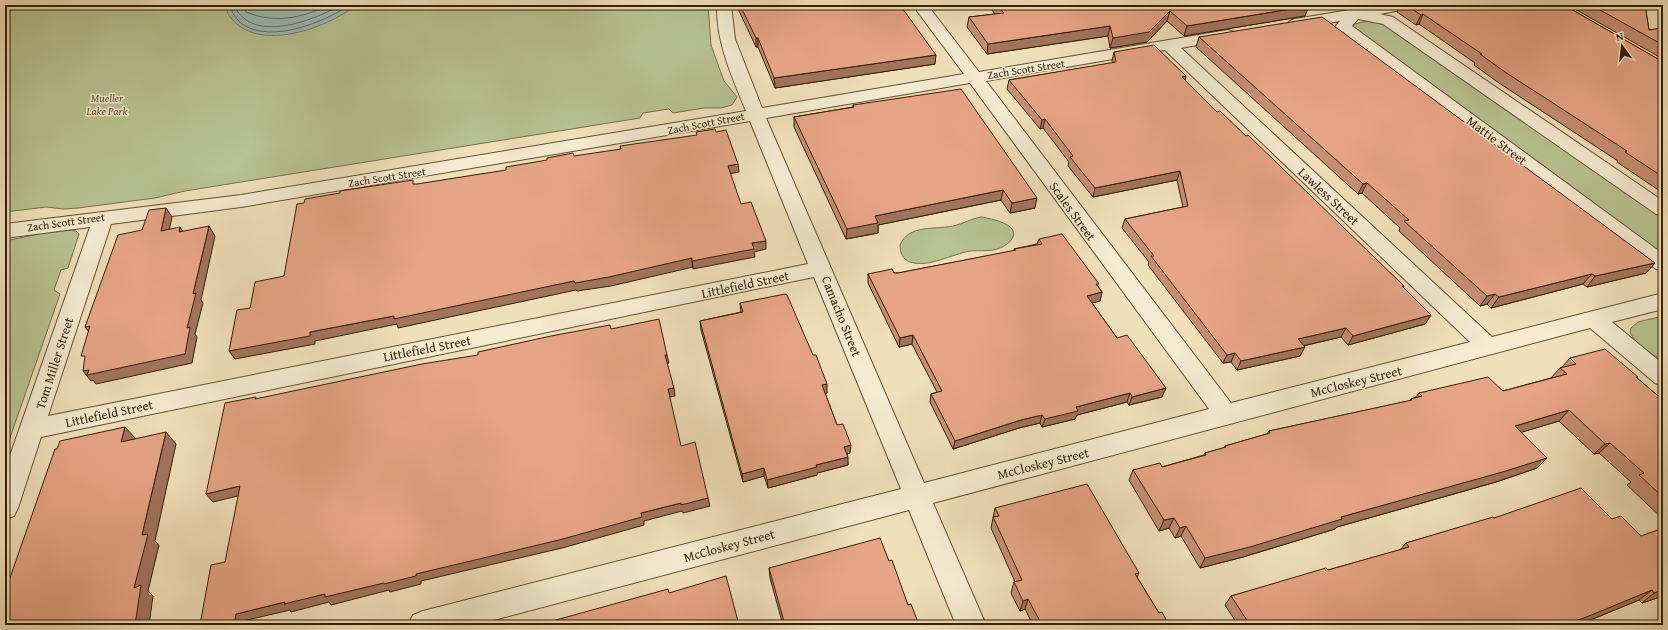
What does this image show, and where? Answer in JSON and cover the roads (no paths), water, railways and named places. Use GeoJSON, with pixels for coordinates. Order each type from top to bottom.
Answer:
{"type":"FeatureCollection","features":[{"type":"Feature","properties":{"kind":"street","name":"Camacho Street"},"geometry":{"type":"LineString","coordinates":[[724,5],[723,20],[728,43],[756,114],[971,625]]}},
{"type":"Feature","properties":{"kind":"street","name":"Scales Street"},"geometry":{"type":"LineString","coordinates":[[924,5],[925,11],[974,78],[1226,414]]}},
{"type":"Feature","properties":{"kind":"street"},"geometry":{"type":"LineString","coordinates":[[1278,27],[1347,10],[1406,5]]}},
{"type":"Feature","properties":{"kind":"street"},"geometry":{"type":"LineString","coordinates":[[1347,10],[1388,20],[1663,210]]}},
{"type":"Feature","properties":{"kind":"street","name":"Mattie Street"},"geometry":{"type":"LineString","coordinates":[[1347,10],[1343,27],[1663,264]]}},
{"type":"Feature","properties":{"kind":"street","name":"Zach Scott Street"},"geometry":{"type":"LineString","coordinates":[[5,231],[104,217],[241,201],[1241,33]]}},
{"type":"Feature","properties":{"kind":"street","name":"Lawless Street"},"geometry":{"type":"LineString","coordinates":[[1169,45],[1489,347]]}},
{"type":"Feature","properties":{"kind":"street","name":"Tom Miller Street"},"geometry":{"type":"LineString","coordinates":[[5,508],[92,244],[104,217]]}},
{"type":"Feature","properties":{"kind":"street","name":"Littlefield Street"},"geometry":{"type":"LineString","coordinates":[[32,429],[822,268]]}},
{"type":"Feature","properties":{"kind":"street","name":"McCloskey Street"},"geometry":{"type":"LineString","coordinates":[[423,625],[1226,414],[1663,302]]}},
{"type":"Feature","properties":{"kind":"street"},"geometry":{"type":"LineString","coordinates":[[1595,320],[1663,377]]}},
{"type":"Feature","properties":{"kind":"water"},"geometry":{"type":"Polygon","coordinates":[[[229,5],[356,5],[343,14],[309,29],[290,34],[271,35],[253,33],[238,25],[227,12],[229,5]]]}},
{"type":"Feature","properties":{"kind":"park label","name":"Mueller Lake Park"},"geometry":{"type":"Point","coordinates":[107,104]}}]}
